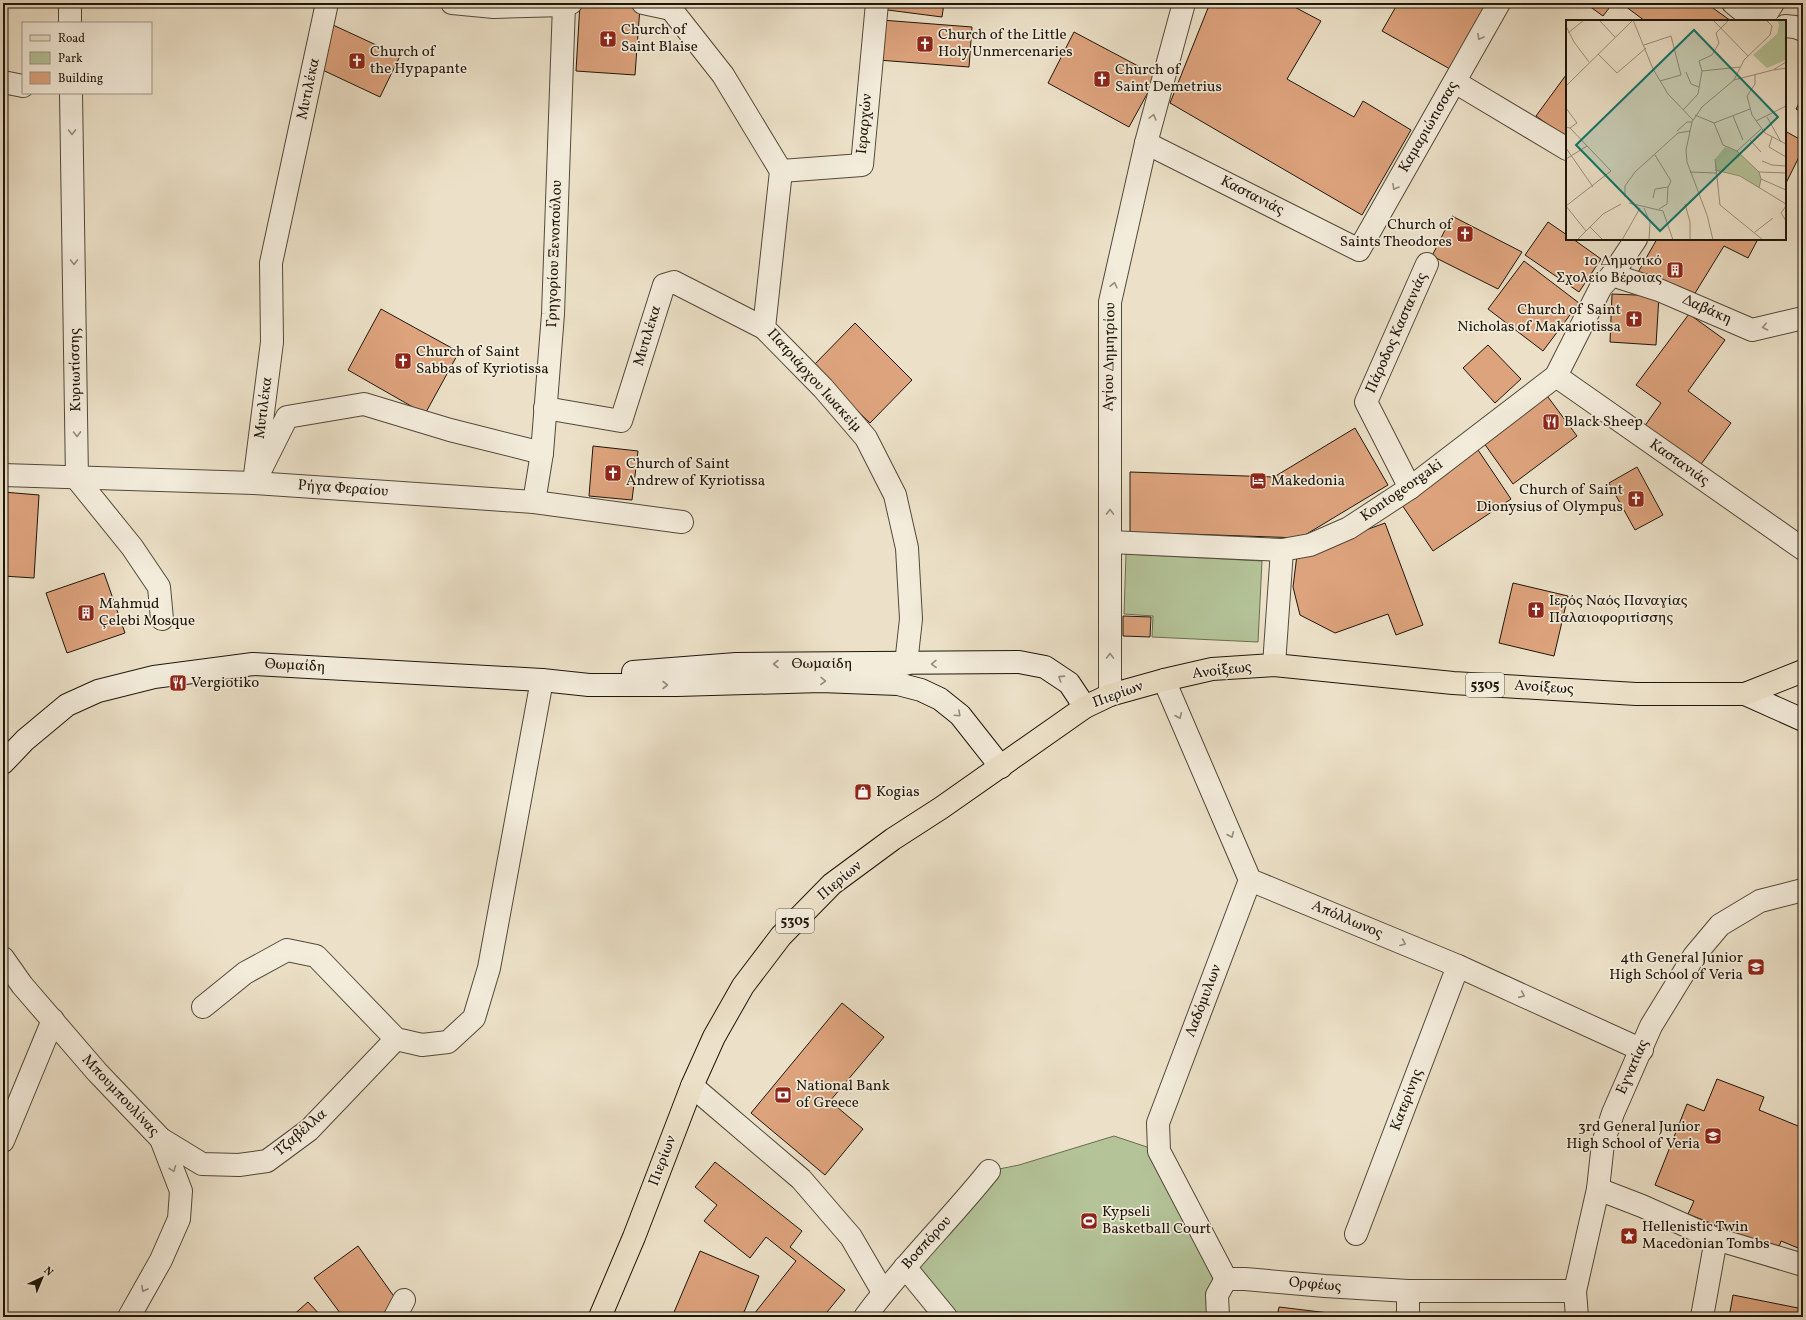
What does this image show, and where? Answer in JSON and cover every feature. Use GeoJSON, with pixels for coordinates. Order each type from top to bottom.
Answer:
{"type":"FeatureCollection","features":[{"type":"Feature","properties":{"kind":"main road","name":"Ανοίξεως"},"geometry":{"type":"LineString","coordinates":[[1164,680],[1212,670],[1274,665],[1453,683],[1636,694],[1745,694],[1803,671]]}},
{"type":"Feature","properties":{"kind":"main road","name":"Πιερίων"},"geometry":{"type":"LineString","coordinates":[[600,1317],[634,1237],[692,1086],[714,1037],[743,986],[781,936],[832,884],[893,839],[1001,767],[1085,707],[1110,695],[1164,680]]}},
{"type":"Feature","properties":{"kind":"street"},"geometry":{"type":"LineString","coordinates":[[70,3],[70,22]]}},
{"type":"Feature","properties":{"kind":"street","name":"Μυτιλέκα"},"geometry":{"type":"LineString","coordinates":[[254,483],[272,342],[271,263],[327,3]]}},
{"type":"Feature","properties":{"kind":"street"},"geometry":{"type":"LineString","coordinates":[[452,3],[494,7],[567,4]]}},
{"type":"Feature","properties":{"kind":"street"},"geometry":{"type":"LineString","coordinates":[[643,3],[670,6],[723,75],[781,171]]}},
{"type":"Feature","properties":{"kind":"street","name":"Ιεραρχών"},"geometry":{"type":"LineString","coordinates":[[781,171],[862,165],[877,3]]}},
{"type":"Feature","properties":{"kind":"street","name":"Αγίου Δημητρίου"},"geometry":{"type":"LineString","coordinates":[[1110,695],[1110,302],[1146,143],[1184,3]]}},
{"type":"Feature","properties":{"kind":"street","name":"Καμαριώτισσας"},"geometry":{"type":"LineString","coordinates":[[1359,250],[1499,3]]}},
{"type":"Feature","properties":{"kind":"street"},"geometry":{"type":"LineString","coordinates":[[1733,3],[1754,20]]}},
{"type":"Feature","properties":{"kind":"street"},"geometry":{"type":"LineString","coordinates":[[1763,20],[1773,3]]}},
{"type":"Feature","properties":{"kind":"street","name":"Γρηγορίου Ξενοπούλου"},"geometry":{"type":"LineString","coordinates":[[534,502],[542,453],[553,314],[567,4]]}},
{"type":"Feature","properties":{"kind":"street"},"geometry":{"type":"LineString","coordinates":[[1786,26],[1803,30]]}},
{"type":"Feature","properties":{"kind":"street"},"geometry":{"type":"LineString","coordinates":[[3,82],[22,86]]}},
{"type":"Feature","properties":{"kind":"street"},"geometry":{"type":"LineString","coordinates":[[1454,82],[1566,149]]}},
{"type":"Feature","properties":{"kind":"street","name":"Κυριωτίσσης"},"geometry":{"type":"LineString","coordinates":[[67,94],[77,479]]}},
{"type":"Feature","properties":{"kind":"street","name":"Καστανιάς"},"geometry":{"type":"LineString","coordinates":[[1146,143],[1359,250]]}},
{"type":"Feature","properties":{"kind":"street","name":"Πατριάρχου Ιωακείμ"},"geometry":{"type":"LineString","coordinates":[[781,171],[764,328],[823,388],[866,438],[895,495],[907,548],[911,619],[906,664]]}},
{"type":"Feature","properties":{"kind":"street","name":"Kontogeorgaki"},"geometry":{"type":"LineString","coordinates":[[1110,542],[1282,550],[1310,545],[1349,528],[1410,488],[1556,376],[1601,287],[1612,275],[1635,240]]}},
{"type":"Feature","properties":{"kind":"street","name":"Πάροδος Καστανιάς"},"geometry":{"type":"LineString","coordinates":[[1410,488],[1366,402],[1427,264]]}},
{"type":"Feature","properties":{"kind":"street","name":"Δαβάκη"},"geometry":{"type":"LineString","coordinates":[[1612,275],[1660,290],[1752,330],[1803,318]]}},
{"type":"Feature","properties":{"kind":"street","name":"Μυτιλέκα"},"geometry":{"type":"LineString","coordinates":[[545,408],[621,421],[664,285],[674,282],[764,328]]}},
{"type":"Feature","properties":{"kind":"street","name":"Καστανιάς"},"geometry":{"type":"LineString","coordinates":[[1556,376],[1803,549]]}},
{"type":"Feature","properties":{"kind":"street","name":"Μυτιλέκα"},"geometry":{"type":"LineString","coordinates":[[254,483],[288,417],[364,404],[450,430],[542,453]]}},
{"type":"Feature","properties":{"kind":"street","name":"Ρήγα Φεραίου"},"geometry":{"type":"LineString","coordinates":[[3,475],[77,479],[254,483],[534,502],[682,522]]}},
{"type":"Feature","properties":{"kind":"street"},"geometry":{"type":"LineString","coordinates":[[77,479],[132,547],[159,587],[162,619]]}},
{"type":"Feature","properties":{"kind":"street"},"geometry":{"type":"LineString","coordinates":[[1274,665],[1282,550]]}},
{"type":"Feature","properties":{"kind":"street","name":"Θωμαίδη"},"geometry":{"type":"LineString","coordinates":[[542,680],[736,664],[906,664],[1019,662],[1045,667],[1069,683],[1085,707]]}},
{"type":"Feature","properties":{"kind":"street","name":"Θωμαίδη"},"geometry":{"type":"LineString","coordinates":[[3,763],[25,740],[67,705],[98,691],[154,677],[253,664],[542,680],[589,685],[677,685],[822,681],[898,684],[921,690],[940,699],[960,715],[1001,767]]}},
{"type":"Feature","properties":{"kind":"street"},"geometry":{"type":"LineString","coordinates":[[203,1007],[245,973],[287,950],[316,956],[396,1039],[422,1045],[448,1042],[474,1018],[489,968],[542,680]]}},
{"type":"Feature","properties":{"kind":"street"},"geometry":{"type":"LineString","coordinates":[[1164,680],[1250,880]]}},
{"type":"Feature","properties":{"kind":"street"},"geometry":{"type":"LineString","coordinates":[[1745,694],[1803,720]]}},
{"type":"Feature","properties":{"kind":"street","name":"Απόλλωνος"},"geometry":{"type":"LineString","coordinates":[[1250,880],[1458,966],[1642,1050]]}},
{"type":"Feature","properties":{"kind":"street","name":"Λαδόμυλων"},"geometry":{"type":"LineString","coordinates":[[1226,1279],[1159,1151],[1158,1123],[1250,880]]}},
{"type":"Feature","properties":{"kind":"street","name":"Εγνατίας"},"geometry":{"type":"LineString","coordinates":[[1577,1317],[1576,1291],[1598,1189],[1605,1135],[1651,1026],[1694,956],[1720,925],[1760,901],[1803,890]]}},
{"type":"Feature","properties":{"kind":"street","name":"Μπουμπουλίνας"},"geometry":{"type":"LineString","coordinates":[[3,958],[13,988],[53,1020],[97,1072],[161,1139],[181,1191],[179,1219],[161,1260],[129,1317]]}},
{"type":"Feature","properties":{"kind":"street","name":"Κατερίνης"},"geometry":{"type":"LineString","coordinates":[[1356,1234],[1458,966]]}},
{"type":"Feature","properties":{"kind":"street"},"geometry":{"type":"LineString","coordinates":[[3,1141],[53,1020]]}},
{"type":"Feature","properties":{"kind":"street","name":"Τζαβέλλα"},"geometry":{"type":"LineString","coordinates":[[161,1139],[202,1164],[239,1165],[267,1162],[309,1130],[396,1039]]}},
{"type":"Feature","properties":{"kind":"street"},"geometry":{"type":"LineString","coordinates":[[692,1086],[801,1179],[851,1237],[883,1292]]}},
{"type":"Feature","properties":{"kind":"street","name":"Βοσπόρου"},"geometry":{"type":"LineString","coordinates":[[865,1317],[883,1292],[967,1200],[990,1171]]}},
{"type":"Feature","properties":{"kind":"street"},"geometry":{"type":"LineString","coordinates":[[1598,1189],[1642,1206],[1716,1239],[1803,1266]]}},
{"type":"Feature","properties":{"kind":"street"},"geometry":{"type":"LineString","coordinates":[[1702,1317],[1716,1239]]}},
{"type":"Feature","properties":{"kind":"street"},"geometry":{"type":"LineString","coordinates":[[905,1267],[946,1317]]}},
{"type":"Feature","properties":{"kind":"street"},"geometry":{"type":"LineString","coordinates":[[1218,1317],[1217,1295],[1226,1279]]}},
{"type":"Feature","properties":{"kind":"street","name":"Ορφέως"},"geometry":{"type":"LineString","coordinates":[[1226,1279],[1245,1279],[1408,1291],[1576,1291]]}},
{"type":"Feature","properties":{"kind":"street"},"geometry":{"type":"LineString","coordinates":[[1408,1291],[1408,1317]]}},
{"type":"Feature","properties":{"kind":"green space"},"geometry":{"type":"Polygon","coordinates":[[[1126,554],[1262,561],[1258,642],[1152,637],[1153,616],[1124,614],[1126,554]]]}},
{"type":"Feature","properties":{"kind":"green space"},"geometry":{"type":"Polygon","coordinates":[[[1114,1136],[1159,1151],[1226,1279],[1218,1317],[946,1317],[905,1267],[989,1171],[1019,1165],[1114,1136]]]}},
{"type":"Feature","properties":{"kind":"building","name":"Church of Saint Blaise"},"geometry":{"type":"Polygon","coordinates":[[[580,3],[640,7],[635,75],[576,71],[580,3]]]}},
{"type":"Feature","properties":{"kind":"building"},"geometry":{"type":"Polygon","coordinates":[[[881,3],[944,3],[942,17],[880,9],[881,3]]]}},
{"type":"Feature","properties":{"kind":"building"},"geometry":{"type":"Polygon","coordinates":[[[1210,3],[1287,3],[1321,21],[1287,79],[1354,117],[1363,101],[1411,130],[1362,215],[1170,103],[1210,3]]]}},
{"type":"Feature","properties":{"kind":"building"},"geometry":{"type":"Polygon","coordinates":[[[1398,3],[1487,3],[1450,69],[1382,31],[1398,3]]]}},
{"type":"Feature","properties":{"kind":"building"},"geometry":{"type":"Polygon","coordinates":[[[1585,3],[1613,3],[1603,16],[1585,3]]]}},
{"type":"Feature","properties":{"kind":"building"},"geometry":{"type":"Polygon","coordinates":[[[1621,3],[1706,3],[1730,20],[1644,20],[1621,3]]]}},
{"type":"Feature","properties":{"kind":"building","name":"Church of the Little Holy Unmercenaries"},"geometry":{"type":"Polygon","coordinates":[[[881,20],[972,27],[969,67],[878,60],[881,20]]]}},
{"type":"Feature","properties":{"kind":"building","name":"Church of the Hypapante"},"geometry":{"type":"Polygon","coordinates":[[[333,25],[400,56],[380,97],[314,66],[333,25]]]}},
{"type":"Feature","properties":{"kind":"building","name":"Church of Saint Demetrius"},"geometry":{"type":"Polygon","coordinates":[[[1074,32],[1157,76],[1129,127],[1048,83],[1074,32]]]}},
{"type":"Feature","properties":{"kind":"building"},"geometry":{"type":"Polygon","coordinates":[[[1566,75],[1566,137],[1536,116],[1566,75]]]}},
{"type":"Feature","properties":{"kind":"building"},"geometry":{"type":"Polygon","coordinates":[[[1803,96],[1803,113],[1796,109],[1803,96]]]}},
{"type":"Feature","properties":{"kind":"building"},"geometry":{"type":"Polygon","coordinates":[[[1786,132],[1803,141],[1803,149],[1786,183],[1786,132]]]}},
{"type":"Feature","properties":{"kind":"building","name":"Church of Saints Theodores"},"geometry":{"type":"Polygon","coordinates":[[[1452,216],[1522,252],[1498,289],[1432,256],[1452,216]]]}},
{"type":"Feature","properties":{"kind":"building"},"geometry":{"type":"Polygon","coordinates":[[[1548,222],[1566,234],[1566,240],[1574,240],[1601,259],[1579,292],[1525,255],[1548,222]]]}},
{"type":"Feature","properties":{"kind":"building","name":"1ο Δημοτικό Σχολείο Βέροιας"},"geometry":{"type":"Polygon","coordinates":[[[1656,240],[1757,240],[1748,258],[1724,246],[1689,303],[1633,281],[1656,240]]]}},
{"type":"Feature","properties":{"kind":"building"},"geometry":{"type":"Polygon","coordinates":[[[1524,261],[1579,303],[1543,351],[1488,309],[1524,261]]]}},
{"type":"Feature","properties":{"kind":"building","name":"Church of Saint Nicholas of Makariotissa"},"geometry":{"type":"Polygon","coordinates":[[[1612,294],[1659,296],[1656,345],[1610,342],[1612,294]]]}},
{"type":"Feature","properties":{"kind":"building","name":"Church of Saint Sabbas of Kyriotissa"},"geometry":{"type":"Polygon","coordinates":[[[381,309],[459,352],[425,414],[348,370],[381,309]]]}},
{"type":"Feature","properties":{"kind":"building"},"geometry":{"type":"Polygon","coordinates":[[[1689,314],[1725,340],[1688,391],[1731,423],[1699,467],[1644,427],[1661,403],[1636,385],[1689,314]]]}},
{"type":"Feature","properties":{"kind":"building"},"geometry":{"type":"Polygon","coordinates":[[[855,323],[912,380],[870,423],[812,367],[855,323]]]}},
{"type":"Feature","properties":{"kind":"building"},"geometry":{"type":"Polygon","coordinates":[[[1488,345],[1521,379],[1495,403],[1463,368],[1488,345]]]}},
{"type":"Feature","properties":{"kind":"building"},"geometry":{"type":"Polygon","coordinates":[[[1545,393],[1577,436],[1513,484],[1481,439],[1545,393]]]}},
{"type":"Feature","properties":{"kind":"building","name":"Makedonia"},"geometry":{"type":"Polygon","coordinates":[[[1355,428],[1388,485],[1300,538],[1130,532],[1130,472],[1274,477],[1355,428]]]}},
{"type":"Feature","properties":{"kind":"building","name":"Church of Saint Andrew of Kyriotissa"},"geometry":{"type":"Polygon","coordinates":[[[593,446],[638,451],[632,500],[589,496],[593,446]]]}},
{"type":"Feature","properties":{"kind":"building"},"geometry":{"type":"Polygon","coordinates":[[[1476,447],[1511,499],[1433,551],[1398,499],[1476,447]]]}},
{"type":"Feature","properties":{"kind":"building","name":"Church of Saint Dionysius of Olympus"},"geometry":{"type":"Polygon","coordinates":[[[1637,467],[1663,515],[1635,530],[1609,483],[1637,467]]]}},
{"type":"Feature","properties":{"kind":"building"},"geometry":{"type":"Polygon","coordinates":[[[3,492],[39,495],[34,578],[3,576],[3,492]]]}},
{"type":"Feature","properties":{"kind":"building"},"geometry":{"type":"Polygon","coordinates":[[[1385,523],[1423,625],[1396,635],[1388,614],[1335,633],[1300,615],[1293,587],[1297,555],[1385,523]]]}},
{"type":"Feature","properties":{"kind":"building","name":"Mahmud Çelebi Mosque"},"geometry":{"type":"Polygon","coordinates":[[[104,573],[125,633],[67,653],[46,593],[104,573]]]}},
{"type":"Feature","properties":{"kind":"building","name":"Ιερός Ναός Παναγίας Παλαιοφοριτίσσης"},"geometry":{"type":"Polygon","coordinates":[[[1513,583],[1568,596],[1554,656],[1499,643],[1513,583]]]}},
{"type":"Feature","properties":{"kind":"building"},"geometry":{"type":"Polygon","coordinates":[[[1123,616],[1151,617],[1150,637],[1123,636],[1123,616]]]}},
{"type":"Feature","properties":{"kind":"building"},"geometry":{"type":"Polygon","coordinates":[[[842,1003],[884,1037],[830,1101],[863,1129],[825,1175],[751,1113],[842,1003]]]}},
{"type":"Feature","properties":{"kind":"building"},"geometry":{"type":"Polygon","coordinates":[[[1717,1079],[1764,1097],[1759,1110],[1803,1128],[1803,1250],[1781,1241],[1778,1250],[1688,1214],[1694,1201],[1655,1185],[1687,1104],[1704,1111],[1717,1079]]]}},
{"type":"Feature","properties":{"kind":"building"},"geometry":{"type":"Polygon","coordinates":[[[715,1162],[802,1231],[790,1247],[845,1290],[823,1317],[759,1317],[754,1314],[796,1261],[766,1237],[750,1258],[704,1221],[717,1205],[695,1187],[715,1162]]]}},
{"type":"Feature","properties":{"kind":"building"},"geometry":{"type":"Polygon","coordinates":[[[358,1246],[398,1302],[378,1317],[343,1317],[314,1278],[358,1246]]]}},
{"type":"Feature","properties":{"kind":"building"},"geometry":{"type":"Polygon","coordinates":[[[700,1251],[759,1276],[742,1317],[672,1317],[700,1251]]]}},
{"type":"Feature","properties":{"kind":"building"},"geometry":{"type":"Polygon","coordinates":[[[1733,1295],[1803,1309],[1803,1317],[1729,1317],[1733,1295]]]}},
{"type":"Feature","properties":{"kind":"building"},"geometry":{"type":"Polygon","coordinates":[[[308,1302],[322,1317],[291,1317],[308,1302]]]}},
{"type":"Feature","properties":{"kind":"building"},"geometry":{"type":"Polygon","coordinates":[[[1279,1307],[1329,1313],[1328,1317],[1277,1317],[1279,1307]]]}},
{"type":"Feature","properties":{"kind":"building"},"geometry":{"type":"Polygon","coordinates":[[[1384,1314],[1384,1317],[1344,1317],[1344,1315],[1384,1314]]]}},
{"type":"Feature","properties":{"kind":"place","name":"Church of Saint Blaise"},"geometry":{"type":"Point","coordinates":[608,39]}},
{"type":"Feature","properties":{"kind":"place","name":"Church of the Little Holy Unmercenaries"},"geometry":{"type":"Point","coordinates":[925,44]}},
{"type":"Feature","properties":{"kind":"place","name":"Church of the Hypapante"},"geometry":{"type":"Point","coordinates":[357,61]}},
{"type":"Feature","properties":{"kind":"place","name":"Church of Saint Demetrius"},"geometry":{"type":"Point","coordinates":[1102,79]}},
{"type":"Feature","properties":{"kind":"place","name":"Church of Saints Theodores"},"geometry":{"type":"Point","coordinates":[1465,234]}},
{"type":"Feature","properties":{"kind":"place","name":"1ο Δημοτικό Σχολείο Βέροιας"},"geometry":{"type":"Point","coordinates":[1675,270]}},
{"type":"Feature","properties":{"kind":"place","name":"Church of Saint Nicholas of Makariotissa"},"geometry":{"type":"Point","coordinates":[1634,319]}},
{"type":"Feature","properties":{"kind":"place","name":"Church of Saint Sabbas of Kyriotissa"},"geometry":{"type":"Point","coordinates":[403,361]}},
{"type":"Feature","properties":{"kind":"place","name":"Black Sheep"},"geometry":{"type":"Point","coordinates":[1551,422]}},
{"type":"Feature","properties":{"kind":"place","name":"Church of Saint Andrew of Kyriotissa"},"geometry":{"type":"Point","coordinates":[613,473]}},
{"type":"Feature","properties":{"kind":"place","name":"Makedonia"},"geometry":{"type":"Point","coordinates":[1258,481]}},
{"type":"Feature","properties":{"kind":"place","name":"Church of Saint Dionysius of Olympus"},"geometry":{"type":"Point","coordinates":[1636,499]}},
{"type":"Feature","properties":{"kind":"place","name":"Ιερός Ναός Παναγίας Παλαιοφοριτίσσης"},"geometry":{"type":"Point","coordinates":[1536,610]}},
{"type":"Feature","properties":{"kind":"place","name":"Mahmud Çelebi Mosque"},"geometry":{"type":"Point","coordinates":[86,613]}},
{"type":"Feature","properties":{"kind":"place","name":"Vergiotiko"},"geometry":{"type":"Point","coordinates":[178,683]}},
{"type":"Feature","properties":{"kind":"place","name":"Kogias"},"geometry":{"type":"Point","coordinates":[863,792]}},
{"type":"Feature","properties":{"kind":"place","name":"4th General Junior High School of Veria"},"geometry":{"type":"Point","coordinates":[1756,967]}},
{"type":"Feature","properties":{"kind":"place","name":"National Bank of Greece"},"geometry":{"type":"Point","coordinates":[783,1095]}},
{"type":"Feature","properties":{"kind":"place","name":"3rd General Junior High School of Veria"},"geometry":{"type":"Point","coordinates":[1713,1136]}},
{"type":"Feature","properties":{"kind":"place","name":"Kypseli Basketball Court"},"geometry":{"type":"Point","coordinates":[1089,1221]}},
{"type":"Feature","properties":{"kind":"place","name":"Hellenistic Twin Macedonian Tombs"},"geometry":{"type":"Point","coordinates":[1629,1236]}}]}
